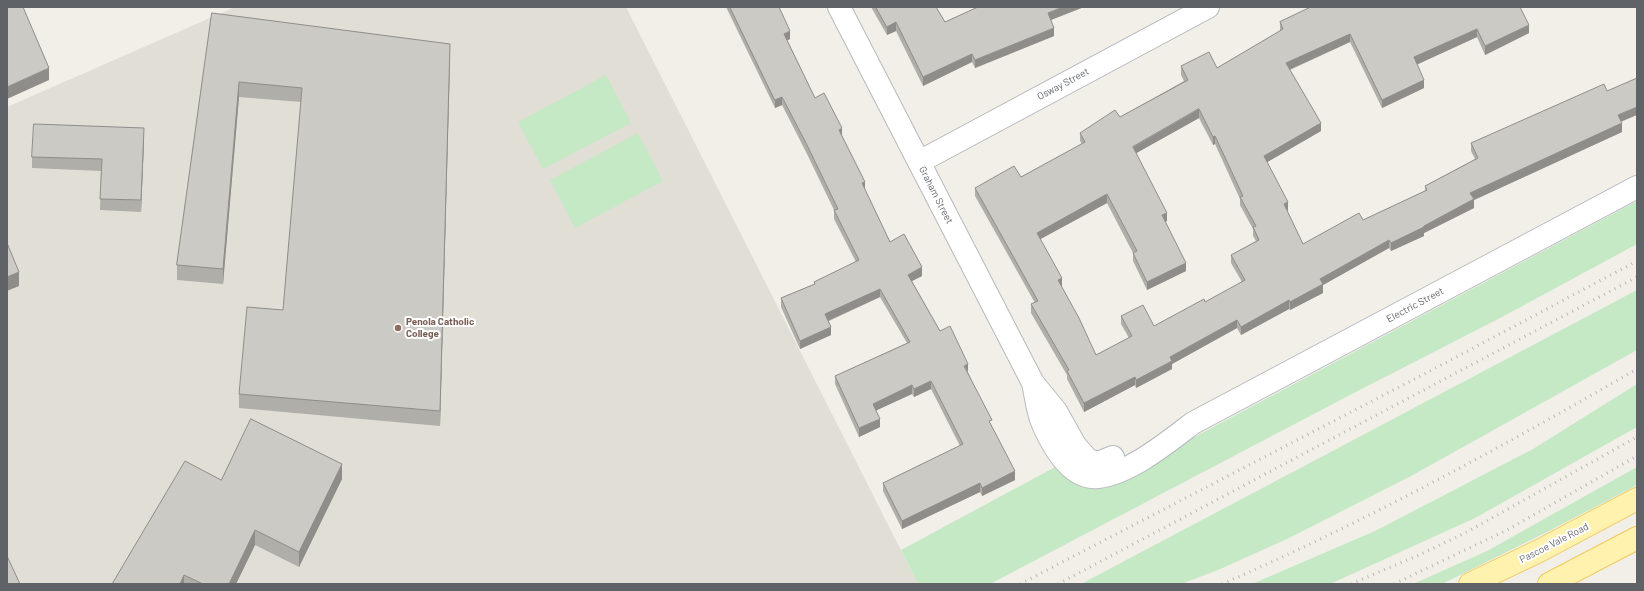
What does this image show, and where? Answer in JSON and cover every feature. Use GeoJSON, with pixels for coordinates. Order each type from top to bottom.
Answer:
{"type":"FeatureCollection","features":[{"type":"Feature","properties":{"kind":"main road","name":"Pascoe Vale Road"},"geometry":{"type":"LineString","coordinates":[[1470,584],[1545,548],[1637,499]]}},
{"type":"Feature","properties":{"kind":"main road"},"geometry":{"type":"LineString","coordinates":[[1549,584],[1637,538]]}},
{"type":"Feature","properties":{"kind":"street","name":"Graham Street"},"geometry":{"type":"LineString","coordinates":[[839,7],[1033,383]]}},
{"type":"Feature","properties":{"kind":"street","name":"Osway Street"},"geometry":{"type":"LineString","coordinates":[[919,162],[1208,7]]}},
{"type":"Feature","properties":{"kind":"street","name":"Electric Street"},"geometry":{"type":"LineString","coordinates":[[1033,383],[1056,411],[1075,446],[1082,454],[1088,460],[1098,463],[1104,462],[1148,438],[1192,423],[1637,187]]}},
{"type":"Feature","properties":{"kind":"shaded area","name":"Penola Catholic College"},"geometry":{"type":"Polygon","coordinates":[[[235,7],[626,7],[918,584],[7,584],[7,107],[235,7]]]}},
{"type":"Feature","properties":{"kind":"green space"},"geometry":{"type":"Polygon","coordinates":[[[606,75],[631,123],[543,169],[518,122],[606,75]]]}},
{"type":"Feature","properties":{"kind":"green space"},"geometry":{"type":"Polygon","coordinates":[[[638,133],[663,181],[575,228],[550,180],[638,133]]]}},
{"type":"Feature","properties":{"kind":"green space"},"geometry":{"type":"Polygon","coordinates":[[[1637,201],[1637,244],[1502,317],[990,584],[918,584],[901,550],[1057,466],[1116,479],[1637,201]]]}},
{"type":"Feature","properties":{"kind":"green space"},"geometry":{"type":"Polygon","coordinates":[[[1637,290],[1637,350],[1411,476],[1287,539],[1218,570],[1181,584],[1081,584],[1637,290]]]}},
{"type":"Feature","properties":{"kind":"green space"},"geometry":{"type":"Polygon","coordinates":[[[1637,384],[1637,427],[1475,518],[1330,584],[1252,584],[1375,531],[1533,449],[1637,384]]]}},
{"type":"Feature","properties":{"kind":"green space"},"geometry":{"type":"Polygon","coordinates":[[[1637,467],[1637,485],[1549,531],[1442,584],[1413,584],[1487,551],[1637,467]]]}},
{"type":"Feature","properties":{"kind":"building"},"geometry":{"type":"Polygon","coordinates":[[[7,7],[23,7],[49,68],[7,87],[7,7]]]}},
{"type":"Feature","properties":{"kind":"building"},"geometry":{"type":"Polygon","coordinates":[[[730,7],[779,7],[790,31],[784,34],[815,98],[824,93],[842,128],[839,130],[865,182],[862,183],[890,242],[904,234],[922,267],[908,275],[940,331],[950,326],[968,364],[964,366],[992,420],[989,421],[1015,471],[982,488],[980,483],[902,521],[883,483],[963,444],[931,381],[914,389],[912,385],[873,404],[880,419],[859,428],[835,376],[910,342],[880,289],[825,314],[831,327],[800,341],[781,298],[815,284],[814,282],[859,260],[834,210],[838,209],[806,143],[782,97],[775,100],[730,7]]]}},
{"type":"Feature","properties":{"kind":"building"},"geometry":{"type":"Polygon","coordinates":[[[876,7],[936,7],[945,22],[978,7],[1063,7],[1048,13],[1054,28],[975,60],[972,54],[923,77],[896,22],[887,27],[876,7]]]}},
{"type":"Feature","properties":{"kind":"building"},"geometry":{"type":"Polygon","coordinates":[[[1311,7],[1520,7],[1529,25],[1485,46],[1477,29],[1414,57],[1424,80],[1382,100],[1350,34],[1286,63],[1321,123],[1264,156],[1288,202],[1284,204],[1303,244],[1359,213],[1363,220],[1427,190],[1425,186],[1478,158],[1471,143],[1604,84],[1607,91],[1637,78],[1637,107],[1618,115],[1622,123],[1470,193],[1474,199],[1424,227],[1391,243],[1389,240],[1320,279],[1323,284],[1290,302],[1289,300],[1241,327],[1237,320],[1170,357],[1172,361],[1136,380],[1135,377],[1084,403],[1067,371],[1069,370],[1031,304],[1038,301],[975,188],[1014,166],[1021,177],[1085,142],[1080,133],[1115,110],[1120,117],[1188,80],[1181,66],[1209,52],[1217,68],[1283,29],[1280,22],[1311,7]],[[1199,109],[1133,147],[1167,213],[1162,215],[1186,263],[1147,282],[1133,253],[1137,251],[1107,194],[1037,233],[1062,278],[1058,280],[1079,318],[1096,355],[1132,336],[1121,316],[1143,305],[1154,326],[1204,299],[1205,302],[1245,280],[1231,255],[1259,240],[1253,227],[1256,226],[1240,197],[1243,196],[1215,136],[1213,137],[1199,109]]]}},
{"type":"Feature","properties":{"kind":"building"},"geometry":{"type":"Polygon","coordinates":[[[212,13],[450,44],[440,411],[239,394],[247,307],[283,310],[302,88],[239,82],[223,269],[177,265],[212,13]]]}},
{"type":"Feature","properties":{"kind":"building"},"geometry":{"type":"Polygon","coordinates":[[[34,124],[144,128],[141,200],[100,199],[102,159],[32,157],[34,124]]]}},
{"type":"Feature","properties":{"kind":"building"},"geometry":{"type":"Polygon","coordinates":[[[7,243],[19,272],[7,277],[7,243]]]}},
{"type":"Feature","properties":{"kind":"building"},"geometry":{"type":"Polygon","coordinates":[[[251,419],[342,464],[299,552],[255,530],[229,584],[203,584],[184,575],[180,584],[112,584],[185,461],[221,480],[251,419]]]}},
{"type":"Feature","properties":{"kind":"building"},"geometry":{"type":"Polygon","coordinates":[[[7,556],[20,584],[7,584],[7,556]]]}},
{"type":"Feature","properties":{"kind":"railway"},"geometry":{"type":"LineString","coordinates":[[1020,584],[1430,371],[1637,261]]}},
{"type":"Feature","properties":{"kind":"railway"},"geometry":{"type":"LineString","coordinates":[[1058,584],[1637,277]]}},
{"type":"Feature","properties":{"kind":"railway"},"geometry":{"type":"LineString","coordinates":[[1222,584],[1381,509],[1484,455],[1637,369]]}},
{"type":"Feature","properties":{"kind":"railway"},"geometry":{"type":"LineString","coordinates":[[1351,584],[1419,555],[1465,533],[1637,437]]}},
{"type":"Feature","properties":{"kind":"railway"},"geometry":{"type":"LineString","coordinates":[[1394,584],[1507,530],[1637,456]]}},
{"type":"Feature","properties":{"kind":"place","name":"Penola Catholic College"},"geometry":{"type":"Point","coordinates":[398,328]}}]}
